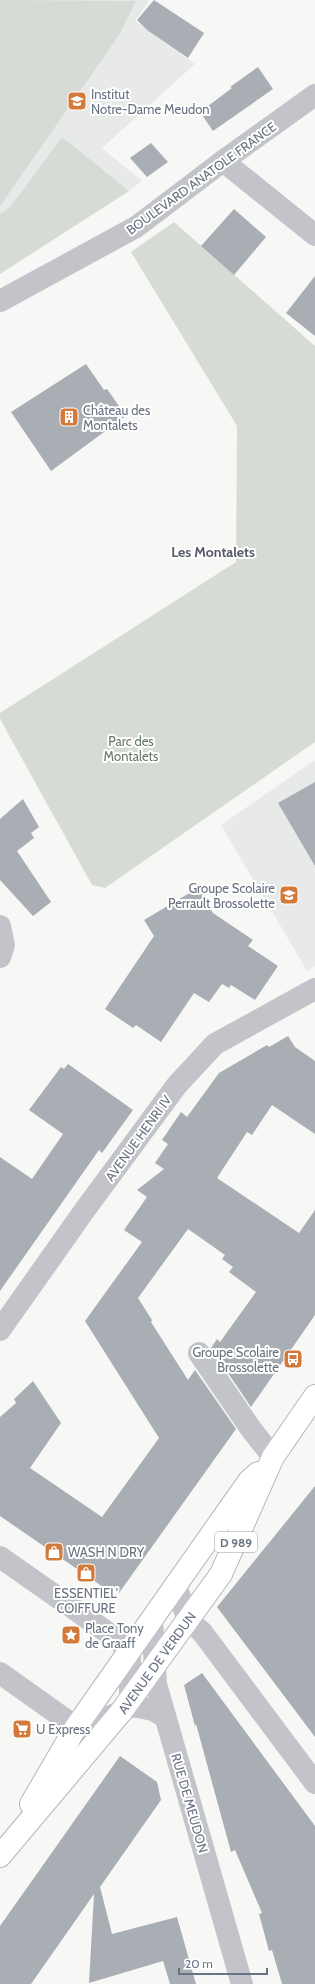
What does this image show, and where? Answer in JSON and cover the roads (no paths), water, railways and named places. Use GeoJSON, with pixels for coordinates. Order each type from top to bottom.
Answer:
{"type":"FeatureCollection","features":[{"type":"Feature","properties":{"kind":"main road","name":"AVENUE DE VERDUN"},"geometry":{"type":"LineString","coordinates":[[3,1851],[76,1727],[249,1481],[273,1457],[315,1396]]}},
{"type":"Feature","properties":{"kind":"main road","name":"AVENUE DE VERDUN"},"geometry":{"type":"LineString","coordinates":[[3,1851],[125,1706],[221,1574],[273,1457]]}},
{"type":"Feature","properties":{"kind":"street","name":"BOULEVARD ANATOLE FRANCE"},"geometry":{"type":"LineString","coordinates":[[0,301],[136,227],[223,161],[315,95]]}},
{"type":"Feature","properties":{"kind":"street"},"geometry":{"type":"LineString","coordinates":[[223,161],[315,235]]}},
{"type":"Feature","properties":{"kind":"street"},"geometry":{"type":"LineString","coordinates":[[0,926],[4,945],[0,957]]}},
{"type":"Feature","properties":{"kind":"street","name":"AVENUE HENRI IV"},"geometry":{"type":"LineString","coordinates":[[0,1330],[84,1211],[181,1080],[215,1044],[315,989]]}},
{"type":"Feature","properties":{"kind":"street"},"geometry":{"type":"LineString","coordinates":[[199,1353],[251,1429],[273,1457]]}},
{"type":"Feature","properties":{"kind":"street"},"geometry":{"type":"LineString","coordinates":[[0,1558],[100,1627],[130,1650],[125,1706]]}},
{"type":"Feature","properties":{"kind":"street"},"geometry":{"type":"LineString","coordinates":[[176,1586],[188,1620],[197,1626],[202,1632],[315,1783]]}},
{"type":"Feature","properties":{"kind":"street","name":"RUE DE MEUDON"},"geometry":{"type":"LineString","coordinates":[[152,1620],[156,1684],[242,1984]]}},
{"type":"Feature","properties":{"kind":"street"},"geometry":{"type":"LineString","coordinates":[[0,1673],[76,1727],[104,1719],[125,1706],[142,1706],[165,1717]]}},
{"type":"Feature","properties":{"kind":"place","name":"Institut Notre-Dame Meudon"},"geometry":{"type":"Point","coordinates":[77,101]}},
{"type":"Feature","properties":{"kind":"place","name":"Château des Montalets"},"geometry":{"type":"Point","coordinates":[69,417]}},
{"type":"Feature","properties":{"kind":"place","name":"Groupe Scolaire Perrault Brossolette"},"geometry":{"type":"Point","coordinates":[289,895]}},
{"type":"Feature","properties":{"kind":"place","name":"Groupe Scolaire Brossolette"},"geometry":{"type":"Point","coordinates":[293,1359]}},
{"type":"Feature","properties":{"kind":"place","name":"WASH N DRY"},"geometry":{"type":"Point","coordinates":[54,1552]}},
{"type":"Feature","properties":{"kind":"place","name":"ESSENTIEL' COIFFURE"},"geometry":{"type":"Point","coordinates":[86,1573]}},
{"type":"Feature","properties":{"kind":"place","name":"Place Tony de Graaff"},"geometry":{"type":"Point","coordinates":[71,1635]}},
{"type":"Feature","properties":{"kind":"place","name":"U Express"},"geometry":{"type":"Point","coordinates":[22,1729]}},
{"type":"Feature","properties":{"kind":"district","name":"Les Montalets"},"geometry":{"type":"Point","coordinates":[213,552]}},
{"type":"Feature","properties":{"kind":"park label","name":"Parc des Montalets"},"geometry":{"type":"Point","coordinates":[131,748]}}]}
